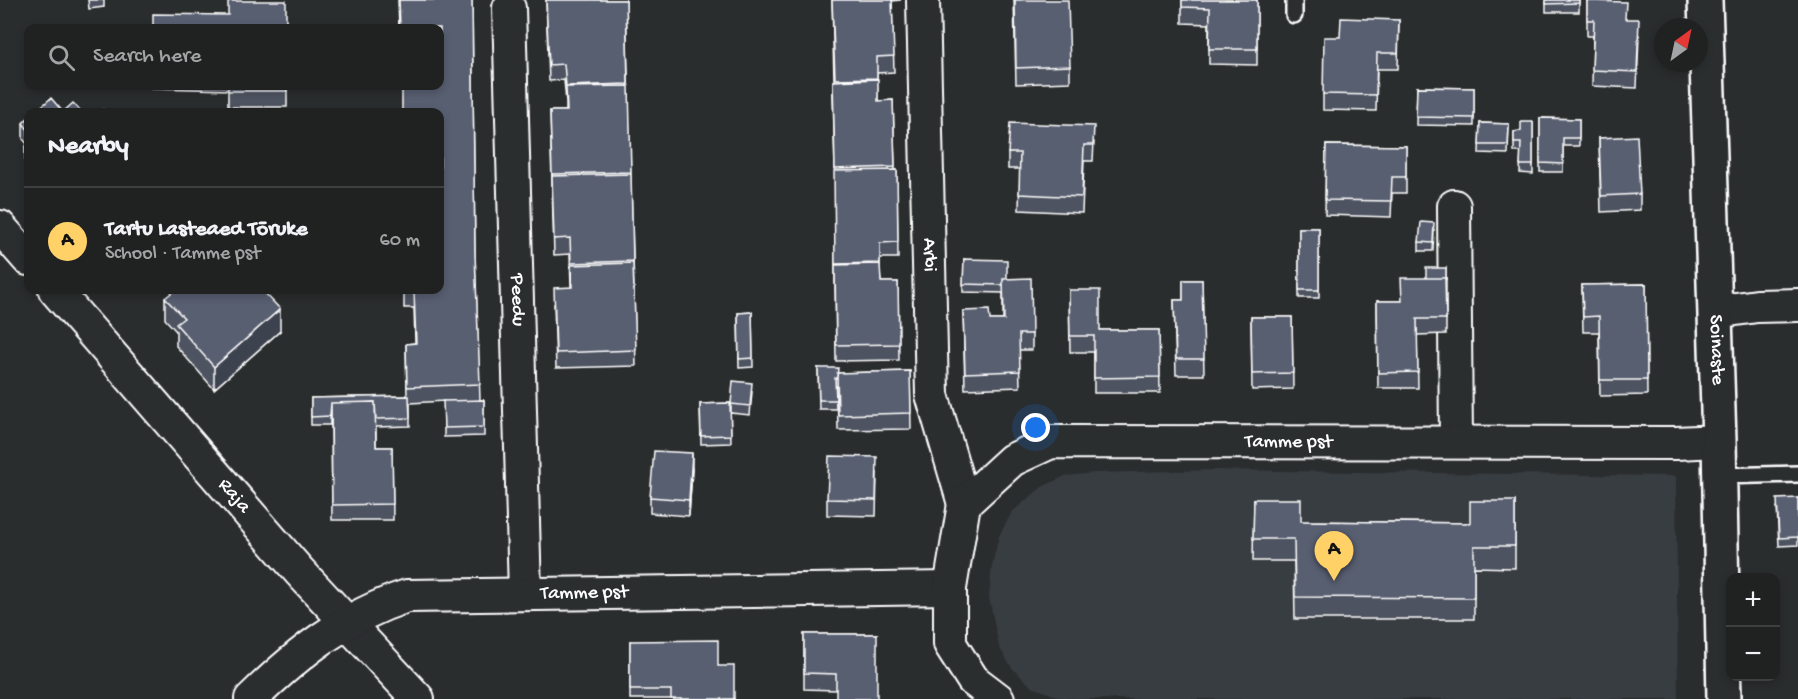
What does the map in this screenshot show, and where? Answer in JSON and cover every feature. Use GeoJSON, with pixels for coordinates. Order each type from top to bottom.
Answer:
{"type":"FeatureCollection","features":[{"type":"Feature","properties":{"kind":"street","name":"Arbi"},"geometry":{"type":"LineString","coordinates":[[923,0],[932,395],[964,504]]}},
{"type":"Feature","properties":{"kind":"street","name":"Soinaste"},"geometry":{"type":"LineString","coordinates":[[1705,0],[1720,476],[1724,699]]}},
{"type":"Feature","properties":{"kind":"street","name":"Peedu"},"geometry":{"type":"LineString","coordinates":[[509,8],[525,594]]}},
{"type":"Feature","properties":{"kind":"street"},"geometry":{"type":"LineString","coordinates":[[1454,206],[1456,442]]}},
{"type":"Feature","properties":{"kind":"street"},"geometry":{"type":"LineString","coordinates":[[0,226],[24,254]]}},
{"type":"Feature","properties":{"kind":"street","name":"Raja"},"geometry":{"type":"LineString","coordinates":[[58,294],[299,571],[348,621],[418,699]]}},
{"type":"Feature","properties":{"kind":"street"},"geometry":{"type":"LineString","coordinates":[[1715,312],[1757,306],[1798,305]]}},
{"type":"Feature","properties":{"kind":"street","name":"Tamme pst"},"geometry":{"type":"LineString","coordinates":[[964,504],[1011,460],[1051,442],[1676,443],[1719,441]]}},
{"type":"Feature","properties":{"kind":"street"},"geometry":{"type":"LineString","coordinates":[[964,504],[950,588],[950,644],[973,680],[998,699]]}},
{"type":"Feature","properties":{"kind":"street","name":"Tamme pst"},"geometry":{"type":"LineString","coordinates":[[251,699],[303,651],[348,621],[407,596],[950,588]]}},
{"type":"Feature","properties":{"kind":"lane"},"geometry":{"type":"LineString","coordinates":[[1720,476],[1798,474]]}},
{"type":"Feature","properties":{"kind":"shaded area"},"geometry":{"type":"Polygon","coordinates":[[[1213,470],[1676,476],[1678,699],[1082,699],[1062,698],[1032,687],[1012,668],[999,647],[989,597],[992,565],[999,536],[1012,512],[1042,487],[1065,476],[1213,470]]]}},
{"type":"Feature","properties":{"kind":"building"},"geometry":{"type":"Polygon","coordinates":[[[399,0],[472,0],[475,254],[480,384],[407,387],[406,344],[416,343],[414,294],[444,294],[444,108],[402,108],[402,90],[444,90],[444,24],[400,24],[399,0]]]}},
{"type":"Feature","properties":{"kind":"building"},"geometry":{"type":"Polygon","coordinates":[[[546,0],[626,0],[628,84],[566,86],[564,64],[549,65],[546,0]]]}},
{"type":"Feature","properties":{"kind":"building"},"geometry":{"type":"Polygon","coordinates":[[[832,0],[892,0],[894,56],[877,57],[877,78],[835,79],[832,0]]]}},
{"type":"Feature","properties":{"kind":"building"},"geometry":{"type":"Polygon","coordinates":[[[1015,0],[1068,0],[1070,66],[1016,68],[1015,0]]]}},
{"type":"Feature","properties":{"kind":"building"},"geometry":{"type":"Polygon","coordinates":[[[1182,0],[1257,0],[1257,49],[1209,49],[1210,8],[1182,7],[1182,0]]]}},
{"type":"Feature","properties":{"kind":"building"},"geometry":{"type":"Polygon","coordinates":[[[1546,0],[1579,0],[1579,3],[1546,4],[1546,0]]]}},
{"type":"Feature","properties":{"kind":"building"},"geometry":{"type":"Polygon","coordinates":[[[228,1],[286,1],[286,24],[153,24],[153,14],[228,15],[228,1]]]}},
{"type":"Feature","properties":{"kind":"building"},"geometry":{"type":"Polygon","coordinates":[[[1587,1],[1626,2],[1625,19],[1639,19],[1637,72],[1592,70],[1594,20],[1587,20],[1587,1]]]}},
{"type":"Feature","properties":{"kind":"building"},"geometry":{"type":"Polygon","coordinates":[[[1341,18],[1399,20],[1398,53],[1377,53],[1376,95],[1323,94],[1324,37],[1340,37],[1341,18]]]}},
{"type":"Feature","properties":{"kind":"building"},"geometry":{"type":"Polygon","coordinates":[[[878,79],[878,101],[893,100],[895,167],[835,169],[833,81],[878,79]]]}},
{"type":"Feature","properties":{"kind":"building"},"geometry":{"type":"Polygon","coordinates":[[[629,86],[631,172],[552,174],[550,111],[567,111],[566,87],[629,86]]]}},
{"type":"Feature","properties":{"kind":"building"},"geometry":{"type":"Polygon","coordinates":[[[1417,87],[1474,88],[1474,118],[1416,117],[1417,87]]]}},
{"type":"Feature","properties":{"kind":"building"},"geometry":{"type":"Polygon","coordinates":[[[228,90],[287,90],[287,91],[228,90]]]}},
{"type":"Feature","properties":{"kind":"building"},"geometry":{"type":"Polygon","coordinates":[[[51,98],[60,108],[40,108],[51,98]]]}},
{"type":"Feature","properties":{"kind":"building"},"geometry":{"type":"Polygon","coordinates":[[[73,103],[78,108],[67,108],[73,103]]]}},
{"type":"Feature","properties":{"kind":"building"},"geometry":{"type":"Polygon","coordinates":[[[1540,118],[1579,119],[1579,138],[1563,138],[1563,164],[1540,163],[1540,118]]]}},
{"type":"Feature","properties":{"kind":"building"},"geometry":{"type":"Polygon","coordinates":[[[1521,122],[1533,122],[1533,165],[1520,165],[1521,143],[1514,143],[1514,132],[1521,131],[1521,122]]]}},
{"type":"Feature","properties":{"kind":"building"},"geometry":{"type":"Polygon","coordinates":[[[1010,123],[1094,126],[1093,145],[1084,145],[1082,197],[1019,194],[1020,153],[1008,153],[1010,123]]]}},
{"type":"Feature","properties":{"kind":"building"},"geometry":{"type":"Polygon","coordinates":[[[1480,123],[1509,124],[1508,145],[1479,145],[1480,123]]]}},
{"type":"Feature","properties":{"kind":"building"},"geometry":{"type":"Polygon","coordinates":[[[1637,136],[1640,194],[1601,196],[1599,138],[1637,136]]]}},
{"type":"Feature","properties":{"kind":"building"},"geometry":{"type":"Polygon","coordinates":[[[1326,145],[1406,146],[1406,177],[1392,177],[1391,201],[1325,200],[1326,145]]]}},
{"type":"Feature","properties":{"kind":"building"},"geometry":{"type":"Polygon","coordinates":[[[897,170],[898,242],[880,243],[880,263],[835,264],[834,171],[897,170]]]}},
{"type":"Feature","properties":{"kind":"building"},"geometry":{"type":"Polygon","coordinates":[[[631,174],[633,261],[571,263],[570,238],[554,239],[552,176],[631,174]]]}},
{"type":"Feature","properties":{"kind":"building"},"geometry":{"type":"Polygon","coordinates":[[[1421,222],[1434,223],[1433,243],[1419,242],[1421,222]]]}},
{"type":"Feature","properties":{"kind":"building"},"geometry":{"type":"Polygon","coordinates":[[[1299,228],[1319,228],[1319,290],[1299,290],[1299,228]]]}},
{"type":"Feature","properties":{"kind":"building"},"geometry":{"type":"Polygon","coordinates":[[[964,259],[1007,260],[1007,279],[1003,279],[1003,285],[963,284],[964,259]]]}},
{"type":"Feature","properties":{"kind":"building"},"geometry":{"type":"Polygon","coordinates":[[[633,263],[636,350],[556,353],[554,288],[572,287],[571,265],[633,263]]]}},
{"type":"Feature","properties":{"kind":"building"},"geometry":{"type":"Polygon","coordinates":[[[880,264],[881,282],[898,282],[899,344],[836,345],[835,265],[880,264]]]}},
{"type":"Feature","properties":{"kind":"building"},"geometry":{"type":"Polygon","coordinates":[[[1426,268],[1446,268],[1446,280],[1445,278],[1426,278],[1426,268]]]}},
{"type":"Feature","properties":{"kind":"building"},"geometry":{"type":"Polygon","coordinates":[[[1031,278],[1032,334],[1019,334],[1020,371],[965,373],[963,311],[989,310],[990,320],[1004,320],[1003,279],[1031,278]]]}},
{"type":"Feature","properties":{"kind":"building"},"geometry":{"type":"Polygon","coordinates":[[[1401,278],[1445,278],[1446,319],[1417,319],[1418,372],[1378,373],[1377,301],[1402,301],[1401,278]]]}},
{"type":"Feature","properties":{"kind":"building"},"geometry":{"type":"Polygon","coordinates":[[[1183,280],[1202,280],[1204,359],[1176,359],[1174,300],[1183,300],[1183,280]]]}},
{"type":"Feature","properties":{"kind":"building"},"geometry":{"type":"Polygon","coordinates":[[[1646,284],[1647,380],[1600,380],[1599,316],[1583,317],[1582,285],[1646,284]]]}},
{"type":"Feature","properties":{"kind":"building"},"geometry":{"type":"Polygon","coordinates":[[[1069,290],[1100,290],[1100,330],[1159,330],[1160,377],[1094,378],[1094,336],[1070,336],[1069,290]]]}},
{"type":"Feature","properties":{"kind":"building"},"geometry":{"type":"Polygon","coordinates":[[[170,294],[266,294],[280,309],[214,367],[176,324],[184,318],[165,298],[170,294]]]}},
{"type":"Feature","properties":{"kind":"building"},"geometry":{"type":"Polygon","coordinates":[[[752,312],[753,358],[739,359],[738,313],[752,312]]]}},
{"type":"Feature","properties":{"kind":"building"},"geometry":{"type":"Polygon","coordinates":[[[1251,317],[1292,317],[1293,373],[1252,374],[1251,317]]]}},
{"type":"Feature","properties":{"kind":"building"},"geometry":{"type":"Polygon","coordinates":[[[818,368],[838,368],[837,378],[835,378],[836,400],[819,400],[818,368]]]}},
{"type":"Feature","properties":{"kind":"building"},"geometry":{"type":"Polygon","coordinates":[[[910,371],[911,413],[838,415],[837,373],[910,371]]]}},
{"type":"Feature","properties":{"kind":"building"},"geometry":{"type":"Polygon","coordinates":[[[733,381],[752,383],[750,406],[731,404],[733,381]]]}},
{"type":"Feature","properties":{"kind":"building"},"geometry":{"type":"Polygon","coordinates":[[[409,396],[410,418],[376,419],[375,402],[331,403],[330,416],[311,417],[311,398],[409,396]]]}},
{"type":"Feature","properties":{"kind":"building"},"geometry":{"type":"Polygon","coordinates":[[[484,400],[484,427],[444,428],[443,401],[484,400]]]}},
{"type":"Feature","properties":{"kind":"building"},"geometry":{"type":"Polygon","coordinates":[[[375,402],[376,447],[392,447],[393,504],[332,505],[331,403],[375,402]]]}},
{"type":"Feature","properties":{"kind":"building"},"geometry":{"type":"Polygon","coordinates":[[[730,403],[731,435],[701,436],[700,404],[730,403]]]}},
{"type":"Feature","properties":{"kind":"building"},"geometry":{"type":"Polygon","coordinates":[[[654,451],[692,453],[689,500],[650,497],[654,451]]]}},
{"type":"Feature","properties":{"kind":"building"},"geometry":{"type":"Polygon","coordinates":[[[829,456],[877,457],[876,500],[827,499],[829,456]]]}},
{"type":"Feature","properties":{"kind":"building"},"geometry":{"type":"Polygon","coordinates":[[[1798,498],[1798,537],[1779,538],[1777,499],[1798,498]]]}},
{"type":"Feature","properties":{"kind":"building"},"geometry":{"type":"Polygon","coordinates":[[[1254,499],[1301,499],[1301,521],[1470,523],[1470,501],[1515,501],[1515,546],[1474,546],[1474,598],[1295,597],[1294,539],[1253,539],[1254,499]]]}},
{"type":"Feature","properties":{"kind":"building"},"geometry":{"type":"Polygon","coordinates":[[[804,634],[877,634],[877,699],[836,699],[836,674],[804,673],[804,634]]]}},
{"type":"Feature","properties":{"kind":"building"},"geometry":{"type":"Polygon","coordinates":[[[718,640],[718,666],[734,666],[734,699],[671,699],[671,690],[630,690],[630,641],[718,640]]]}},
{"type":"Feature","properties":{"kind":"place","name":"Tartu Lasteaed Tõruke"},"geometry":{"type":"Point","coordinates":[1334,581]}}]}
